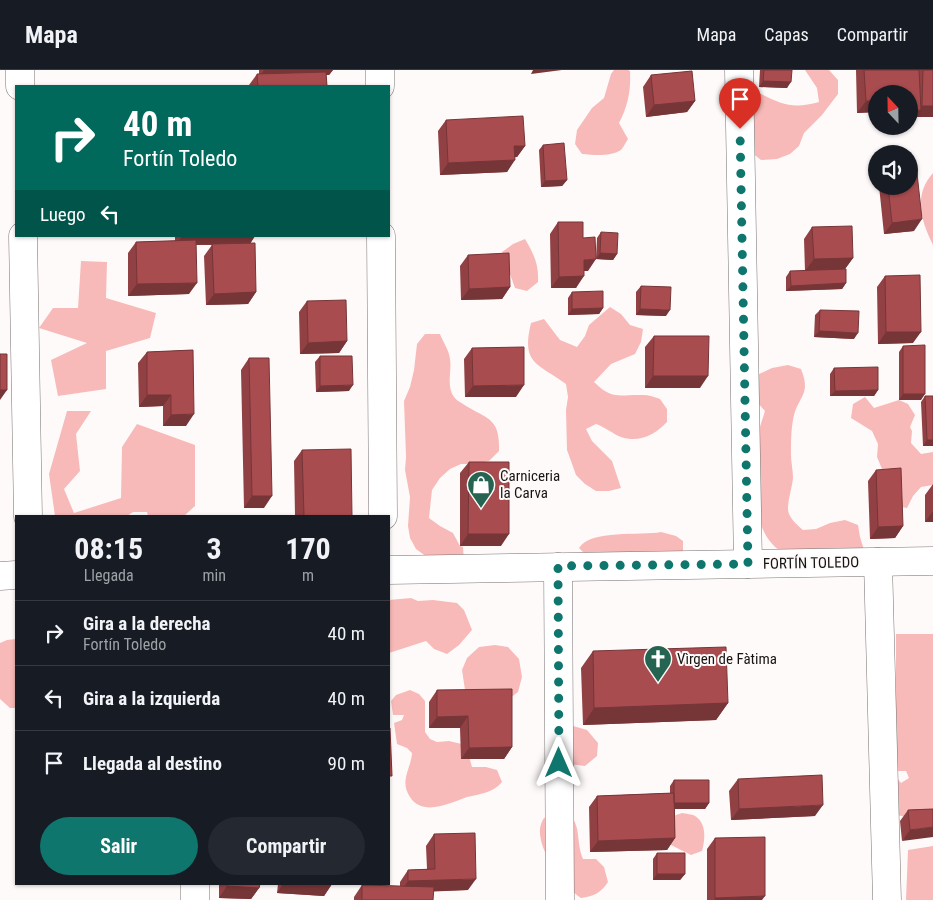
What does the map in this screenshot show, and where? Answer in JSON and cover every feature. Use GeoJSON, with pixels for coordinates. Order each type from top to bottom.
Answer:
{"type":"FeatureCollection","features":[{"type":"Feature","properties":{"kind":"street"},"geometry":{"type":"LineString","coordinates":[[20,70],[20,85]]}},
{"type":"Feature","properties":{"kind":"street"},"geometry":{"type":"LineString","coordinates":[[380,70],[380,85]]}},
{"type":"Feature","properties":{"kind":"street"},"geometry":{"type":"LineString","coordinates":[[738,70],[748,564]]}},
{"type":"Feature","properties":{"kind":"street"},"geometry":{"type":"LineString","coordinates":[[23,237],[28,515]]}},
{"type":"Feature","properties":{"kind":"street"},"geometry":{"type":"LineString","coordinates":[[381,237],[383,515]]}},
{"type":"Feature","properties":{"kind":"street","name":"FORTÍN TOLEDO"},"geometry":{"type":"LineString","coordinates":[[390,570],[933,561]]}},
{"type":"Feature","properties":{"kind":"street"},"geometry":{"type":"LineString","coordinates":[[878,562],[887,900]]}},
{"type":"Feature","properties":{"kind":"street"},"geometry":{"type":"LineString","coordinates":[[558,566],[560,900]]}},
{"type":"Feature","properties":{"kind":"street"},"geometry":{"type":"LineString","coordinates":[[0,576],[15,576]]}},
{"type":"Feature","properties":{"kind":"street"},"geometry":{"type":"LineString","coordinates":[[195,885],[195,900]]}},
{"type":"Feature","properties":{"kind":"shaded area"},"geometry":{"type":"Polygon","coordinates":[[[614,70],[630,71],[628,98],[625,111],[619,123],[628,139],[622,149],[612,154],[582,154],[575,144],[577,130],[592,108],[604,98],[614,70]]]}},
{"type":"Feature","properties":{"kind":"shaded area"},"geometry":{"type":"Polygon","coordinates":[[[805,70],[829,70],[838,80],[838,94],[822,115],[804,133],[799,146],[790,154],[777,159],[761,160],[751,152],[744,100],[755,91],[786,104],[801,105],[819,102],[817,88],[805,70]]]}},
{"type":"Feature","properties":{"kind":"shaded area"},"geometry":{"type":"Polygon","coordinates":[[[933,173],[933,245],[922,217],[921,199],[927,181],[933,173]]]}},
{"type":"Feature","properties":{"kind":"shaded area"},"geometry":{"type":"Polygon","coordinates":[[[525,239],[538,270],[538,282],[527,291],[515,288],[502,252],[513,244],[525,239]]]}},
{"type":"Feature","properties":{"kind":"shaded area"},"geometry":{"type":"Polygon","coordinates":[[[81,261],[107,262],[106,298],[156,313],[150,338],[106,351],[106,389],[58,396],[51,360],[87,343],[39,328],[53,308],[78,308],[81,261]]]}},
{"type":"Feature","properties":{"kind":"shaded area"},"geometry":{"type":"Polygon","coordinates":[[[610,307],[621,314],[630,325],[643,329],[641,342],[635,354],[611,364],[594,382],[606,392],[612,394],[645,395],[660,399],[667,409],[667,422],[652,434],[634,439],[621,437],[596,424],[586,429],[592,441],[612,461],[621,488],[609,491],[596,491],[576,475],[567,450],[566,410],[568,397],[566,384],[534,361],[528,347],[528,337],[531,323],[544,319],[560,340],[577,347],[585,336],[589,325],[610,307]]]}},
{"type":"Feature","properties":{"kind":"shaded area"},"geometry":{"type":"Polygon","coordinates":[[[425,334],[440,334],[449,356],[450,388],[454,397],[491,421],[495,425],[499,440],[499,451],[489,461],[461,464],[450,469],[440,478],[432,490],[429,518],[453,533],[460,546],[463,547],[464,561],[427,557],[416,549],[410,538],[408,526],[410,497],[405,470],[404,401],[414,370],[417,344],[425,334]]]}},
{"type":"Feature","properties":{"kind":"shaded area"},"geometry":{"type":"Polygon","coordinates":[[[788,365],[801,369],[805,385],[803,396],[797,406],[792,424],[791,455],[793,478],[788,512],[803,530],[816,529],[830,523],[845,520],[858,525],[864,550],[788,556],[772,544],[763,529],[758,516],[757,436],[765,411],[757,402],[757,375],[772,368],[788,365]]]}},
{"type":"Feature","properties":{"kind":"shaded area"},"geometry":{"type":"Polygon","coordinates":[[[865,397],[874,408],[899,400],[908,404],[915,415],[910,427],[912,431],[911,443],[921,454],[933,452],[933,485],[921,487],[913,496],[907,508],[895,506],[892,477],[882,469],[877,457],[878,444],[872,431],[851,418],[853,404],[865,397]]]}},
{"type":"Feature","properties":{"kind":"shaded area"},"geometry":{"type":"Polygon","coordinates":[[[67,411],[91,411],[76,434],[80,471],[64,489],[74,513],[121,498],[122,447],[137,424],[195,445],[195,506],[185,515],[148,515],[147,512],[133,512],[128,515],[55,515],[49,474],[67,411]]]}},
{"type":"Feature","properties":{"kind":"shaded area"},"geometry":{"type":"Polygon","coordinates":[[[661,532],[676,536],[683,541],[683,552],[584,553],[579,548],[585,542],[594,538],[617,534],[661,532]]]}},
{"type":"Feature","properties":{"kind":"shaded area"},"geometry":{"type":"Polygon","coordinates":[[[411,598],[418,601],[433,600],[457,603],[464,610],[472,630],[459,645],[447,654],[434,649],[426,641],[390,653],[390,600],[411,598]]]}},
{"type":"Feature","properties":{"kind":"shaded area"},"geometry":{"type":"Polygon","coordinates":[[[896,634],[933,634],[933,817],[907,817],[886,813],[894,775],[901,783],[909,778],[906,771],[896,771],[896,634]]]}},
{"type":"Feature","properties":{"kind":"shaded area"},"geometry":{"type":"Polygon","coordinates":[[[15,639],[15,708],[10,708],[0,699],[0,643],[15,639]]]}},
{"type":"Feature","properties":{"kind":"shaded area"},"geometry":{"type":"Polygon","coordinates":[[[495,645],[508,647],[519,659],[522,677],[518,692],[496,709],[465,690],[462,670],[467,658],[479,647],[495,645]]]}},
{"type":"Feature","properties":{"kind":"shaded area"},"geometry":{"type":"Polygon","coordinates":[[[410,690],[419,694],[425,701],[425,732],[430,739],[437,742],[449,741],[466,745],[472,767],[486,767],[497,770],[502,782],[495,789],[437,807],[422,806],[415,803],[410,797],[406,786],[406,775],[412,753],[407,748],[397,744],[394,723],[402,720],[404,715],[393,715],[391,701],[396,695],[410,690]]]}},
{"type":"Feature","properties":{"kind":"shaded area"},"geometry":{"type":"Polygon","coordinates":[[[573,726],[587,730],[598,743],[597,756],[585,766],[569,764],[565,728],[573,726]]]}},
{"type":"Feature","properties":{"kind":"shaded area"},"geometry":{"type":"Polygon","coordinates":[[[567,810],[577,829],[583,859],[596,859],[604,867],[608,882],[600,891],[581,898],[567,886],[553,868],[540,838],[540,828],[544,818],[567,810]]]}},
{"type":"Feature","properties":{"kind":"shaded area"},"geometry":{"type":"Polygon","coordinates":[[[682,813],[695,816],[702,823],[703,827],[704,842],[702,851],[691,855],[667,843],[670,817],[682,813]]]}},
{"type":"Feature","properties":{"kind":"shaded area"},"geometry":{"type":"Polygon","coordinates":[[[933,846],[933,900],[906,900],[908,850],[933,846]]]}},
{"type":"Feature","properties":{"kind":"building"},"geometry":{"type":"Polygon","coordinates":[[[764,70],[792,70],[791,82],[763,81],[764,70]]]}},
{"type":"Feature","properties":{"kind":"building"},"geometry":{"type":"Polygon","coordinates":[[[864,70],[919,70],[921,110],[918,110],[918,85],[868,85],[868,101],[866,101],[864,70]]]}},
{"type":"Feature","properties":{"kind":"building"},"geometry":{"type":"Polygon","coordinates":[[[923,70],[933,70],[933,106],[922,106],[923,70]]]}},
{"type":"Feature","properties":{"kind":"building"},"geometry":{"type":"Polygon","coordinates":[[[692,71],[695,101],[654,105],[651,75],[692,71]]]}},
{"type":"Feature","properties":{"kind":"building"},"geometry":{"type":"Polygon","coordinates":[[[326,72],[327,85],[258,85],[257,74],[326,72]]]}},
{"type":"Feature","properties":{"kind":"building"},"geometry":{"type":"Polygon","coordinates":[[[523,116],[525,146],[514,146],[515,160],[448,163],[446,120],[523,116]]]}},
{"type":"Feature","properties":{"kind":"building"},"geometry":{"type":"Polygon","coordinates":[[[564,143],[567,180],[545,181],[543,145],[564,143]]]}},
{"type":"Feature","properties":{"kind":"building"},"geometry":{"type":"Polygon","coordinates":[[[918,182],[922,219],[892,223],[889,195],[918,195],[918,182]]]}},
{"type":"Feature","properties":{"kind":"building"},"geometry":{"type":"Polygon","coordinates":[[[558,222],[583,222],[583,238],[595,237],[596,259],[584,260],[584,276],[559,277],[558,222]]]}},
{"type":"Feature","properties":{"kind":"building"},"geometry":{"type":"Polygon","coordinates":[[[852,226],[853,258],[814,259],[812,227],[852,226]]]}},
{"type":"Feature","properties":{"kind":"building"},"geometry":{"type":"Polygon","coordinates":[[[601,232],[618,233],[617,254],[600,253],[601,232]]]}},
{"type":"Feature","properties":{"kind":"building"},"geometry":{"type":"Polygon","coordinates":[[[196,240],[197,283],[137,284],[136,242],[196,240]]]}},
{"type":"Feature","properties":{"kind":"building"},"geometry":{"type":"Polygon","coordinates":[[[255,243],[256,292],[214,294],[212,244],[255,243]]]}},
{"type":"Feature","properties":{"kind":"building"},"geometry":{"type":"Polygon","coordinates":[[[509,253],[510,287],[469,289],[468,255],[509,253]]]}},
{"type":"Feature","properties":{"kind":"building"},"geometry":{"type":"Polygon","coordinates":[[[846,269],[846,283],[791,286],[790,271],[846,269]]]}},
{"type":"Feature","properties":{"kind":"building"},"geometry":{"type":"Polygon","coordinates":[[[920,275],[921,332],[886,332],[885,276],[920,275]]]}},
{"type":"Feature","properties":{"kind":"building"},"geometry":{"type":"Polygon","coordinates":[[[641,286],[671,287],[670,310],[640,309],[641,286]]]}},
{"type":"Feature","properties":{"kind":"building"},"geometry":{"type":"Polygon","coordinates":[[[603,291],[603,308],[572,309],[572,292],[603,291]]]}},
{"type":"Feature","properties":{"kind":"building"},"geometry":{"type":"Polygon","coordinates":[[[346,300],[347,341],[308,343],[307,301],[346,300]]]}},
{"type":"Feature","properties":{"kind":"building"},"geometry":{"type":"Polygon","coordinates":[[[820,310],[859,311],[858,333],[819,331],[820,310]]]}},
{"type":"Feature","properties":{"kind":"building"},"geometry":{"type":"Polygon","coordinates":[[[654,336],[709,336],[708,376],[653,376],[654,336]]]}},
{"type":"Feature","properties":{"kind":"building"},"geometry":{"type":"Polygon","coordinates":[[[925,345],[925,394],[903,394],[903,346],[925,345]]]}},
{"type":"Feature","properties":{"kind":"building"},"geometry":{"type":"Polygon","coordinates":[[[524,347],[524,385],[473,386],[472,348],[524,347]]]}},
{"type":"Feature","properties":{"kind":"building"},"geometry":{"type":"Polygon","coordinates":[[[193,350],[194,414],[171,415],[171,395],[147,395],[147,352],[193,350]]]}},
{"type":"Feature","properties":{"kind":"building"},"geometry":{"type":"Polygon","coordinates":[[[0,354],[7,354],[7,390],[0,390],[0,354]]]}},
{"type":"Feature","properties":{"kind":"building"},"geometry":{"type":"Polygon","coordinates":[[[320,356],[352,356],[353,385],[320,386],[320,356]]]}},
{"type":"Feature","properties":{"kind":"building"},"geometry":{"type":"Polygon","coordinates":[[[249,358],[269,358],[272,496],[252,496],[249,358]]]}},
{"type":"Feature","properties":{"kind":"building"},"geometry":{"type":"Polygon","coordinates":[[[878,367],[878,390],[835,391],[834,368],[878,367]]]}},
{"type":"Feature","properties":{"kind":"building"},"geometry":{"type":"Polygon","coordinates":[[[925,396],[933,396],[933,440],[927,440],[925,396]]]}},
{"type":"Feature","properties":{"kind":"building"},"geometry":{"type":"Polygon","coordinates":[[[351,449],[352,515],[304,515],[302,450],[351,449]]]}},
{"type":"Feature","properties":{"kind":"building","name":"Carniceria la Carva"},"geometry":{"type":"Polygon","coordinates":[[[469,462],[509,462],[509,534],[468,534],[469,462]]]}},
{"type":"Feature","properties":{"kind":"building"},"geometry":{"type":"Polygon","coordinates":[[[901,468],[903,526],[878,527],[876,470],[901,468]]]}},
{"type":"Feature","properties":{"kind":"building"},"geometry":{"type":"Polygon","coordinates":[[[726,647],[728,703],[594,708],[593,651],[726,647]]]}},
{"type":"Feature","properties":{"kind":"building"},"geometry":{"type":"Polygon","coordinates":[[[512,689],[512,747],[469,748],[468,716],[437,717],[437,690],[512,689]]]}},
{"type":"Feature","properties":{"kind":"building"},"geometry":{"type":"Polygon","coordinates":[[[390,728],[392,776],[390,776],[390,728]]]}},
{"type":"Feature","properties":{"kind":"building"},"geometry":{"type":"Polygon","coordinates":[[[822,775],[823,805],[739,809],[738,779],[822,775]]]}},
{"type":"Feature","properties":{"kind":"building"},"geometry":{"type":"Polygon","coordinates":[[[674,780],[709,780],[709,803],[674,803],[674,780]]]}},
{"type":"Feature","properties":{"kind":"building"},"geometry":{"type":"Polygon","coordinates":[[[674,793],[675,838],[598,841],[597,796],[674,793]]]}},
{"type":"Feature","properties":{"kind":"building"},"geometry":{"type":"Polygon","coordinates":[[[933,809],[933,827],[910,830],[908,810],[933,809]]]}},
{"type":"Feature","properties":{"kind":"building"},"geometry":{"type":"Polygon","coordinates":[[[475,833],[476,879],[408,881],[408,870],[435,869],[434,834],[475,833]]]}},
{"type":"Feature","properties":{"kind":"building"},"geometry":{"type":"Polygon","coordinates":[[[765,837],[765,896],[715,898],[715,838],[765,837]]]}},
{"type":"Feature","properties":{"kind":"building"},"geometry":{"type":"Polygon","coordinates":[[[657,853],[685,853],[685,874],[657,874],[657,853]]]}},
{"type":"Feature","properties":{"kind":"building"},"geometry":{"type":"Polygon","coordinates":[[[227,885],[260,885],[259,888],[227,885]]]}},
{"type":"Feature","properties":{"kind":"building"},"geometry":{"type":"Polygon","coordinates":[[[362,885],[434,887],[433,900],[362,900],[362,885]]]}},
{"type":"Feature","properties":{"kind":"place","name":"Carniceria la Carva"},"geometry":{"type":"Point","coordinates":[481,509]}},
{"type":"Feature","properties":{"kind":"place","name":"Vìrgen de Fàtima"},"geometry":{"type":"Point","coordinates":[658,683]}},
{"type":"Feature","properties":{"kind":"route"},"geometry":{"type":"LineString","coordinates":[[559,763],[558,566],[748,564],[740,129]]}}]}
